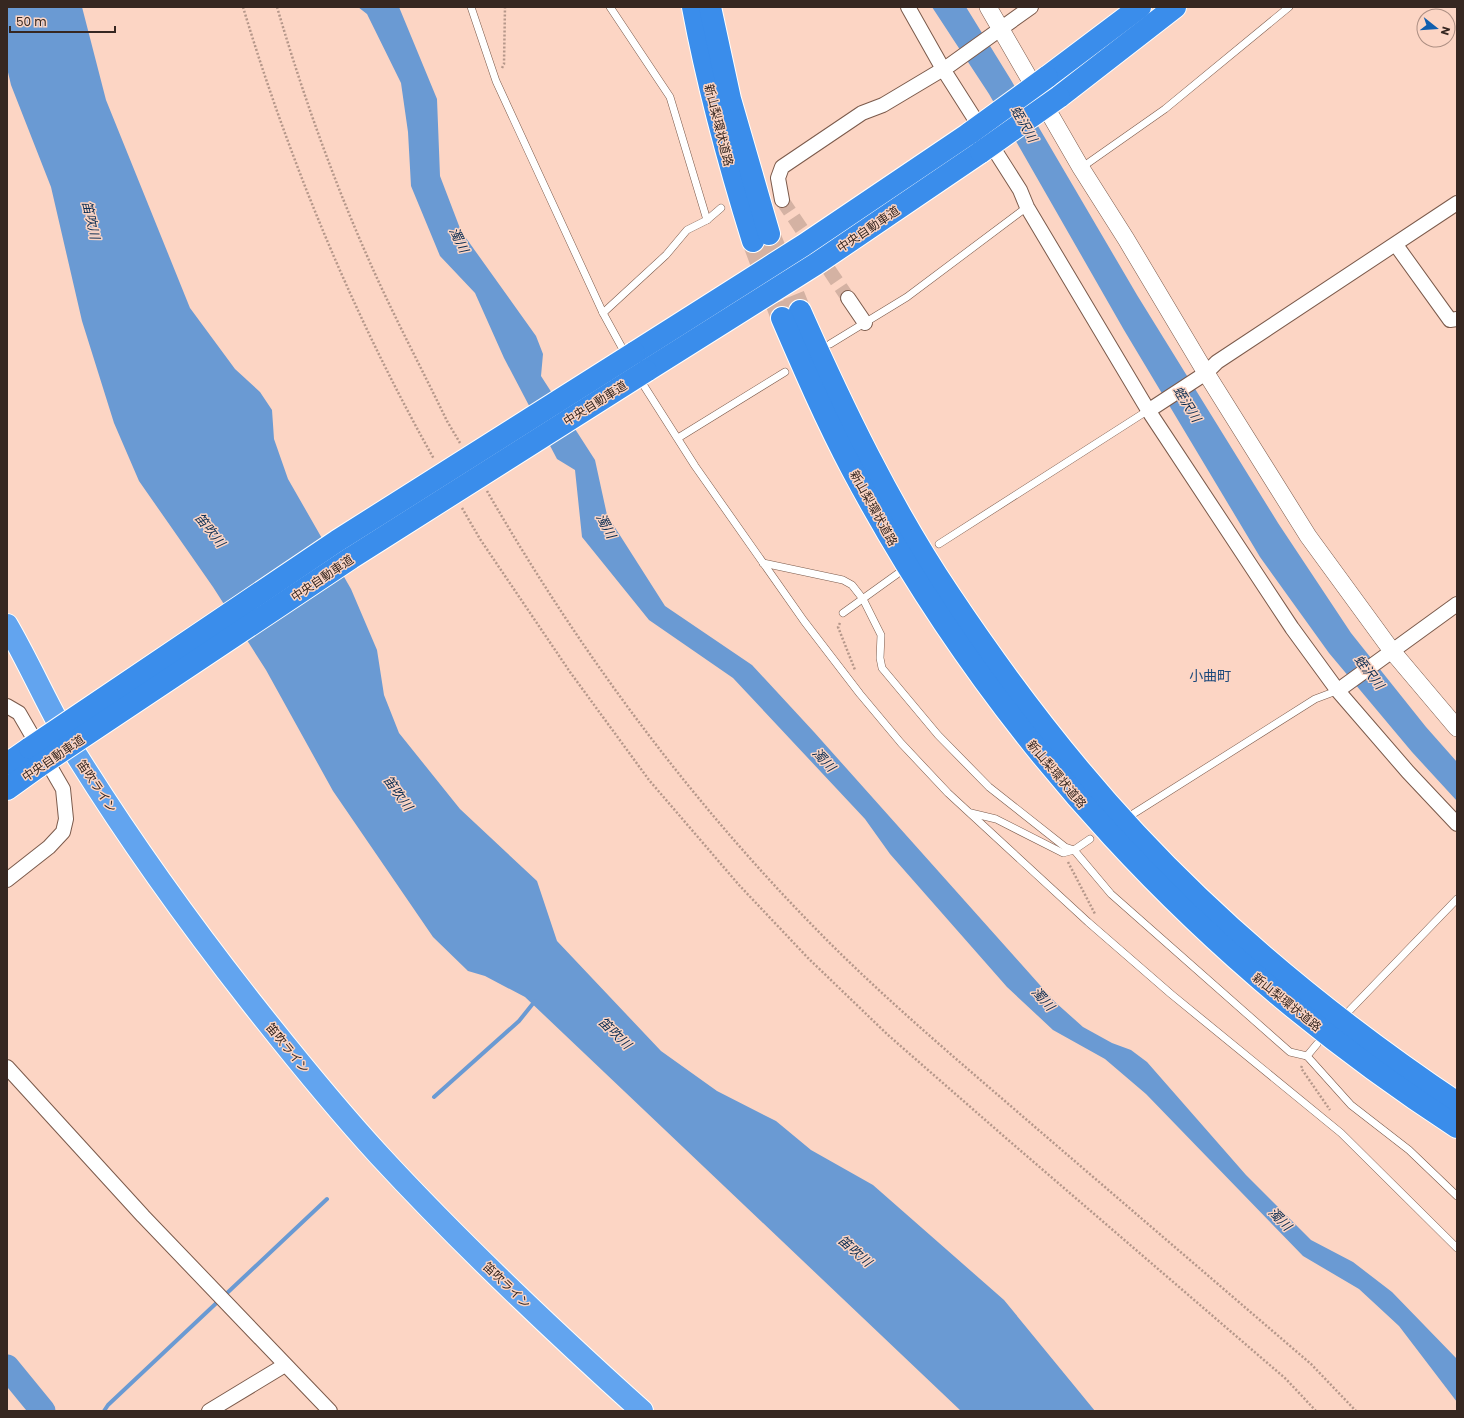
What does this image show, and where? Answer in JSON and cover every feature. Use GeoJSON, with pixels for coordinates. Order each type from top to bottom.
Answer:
{"type":"FeatureCollection","features":[{"type":"Feature","properties":{"kind":"highway","name":"新山梨環状道路"},"geometry":{"type":"LineString","coordinates":[[693,7],[713,102],[731,172],[761,237],[710,7]]}},
{"type":"Feature","properties":{"kind":"highway","name":"中央自動車道"},"geometry":{"type":"LineString","coordinates":[[7,764],[34,757],[351,558],[636,363],[804,245],[970,133],[1140,7]]}},
{"type":"Feature","properties":{"kind":"highway","name":"中央自動車道"},"geometry":{"type":"LineString","coordinates":[[636,363],[816,264],[1059,97],[1175,7]]}},
{"type":"Feature","properties":{"kind":"highway","name":"新山梨環状道路"},"geometry":{"type":"LineString","coordinates":[[1457,1103],[1329,1010],[1259,953],[1197,896],[1142,840],[1085,777],[1040,720],[948,593],[906,524],[868,455],[831,382],[791,315],[814,392],[851,468],[888,535],[924,594],[972,665],[1022,731],[1071,791],[1126,853],[1185,912],[1244,966],[1304,1016],[1371,1067],[1457,1127]]}},
{"type":"Feature","properties":{"kind":"highway","name":"笛吹ライン"},"geometry":{"type":"LineString","coordinates":[[9,626],[54,715],[77,756],[194,927],[283,1042],[378,1153],[443,1223],[642,1411]]}},
{"type":"Feature","properties":{"kind":"highway","name":"中央自動車道"},"geometry":{"type":"LineString","coordinates":[[7,789],[34,757]]}},
{"type":"Feature","properties":{"kind":"highway"},"geometry":{"type":"LineString","coordinates":[[7,760],[34,757]]}},
{"type":"Feature","properties":{"kind":"street"},"geometry":{"type":"LineString","coordinates":[[908,7],[947,67],[1020,190],[1027,206],[1151,408],[1292,628],[1408,772],[1457,824]]}},
{"type":"Feature","properties":{"kind":"street"},"geometry":{"type":"LineString","coordinates":[[988,7],[998,32],[1126,239],[1203,375],[1308,536],[1390,653],[1457,728]]}},
{"type":"Feature","properties":{"kind":"street"},"geometry":{"type":"LineString","coordinates":[[782,200],[774,178],[782,167],[862,113],[883,105],[947,67],[1031,7]]}},
{"type":"Feature","properties":{"kind":"street"},"geometry":{"type":"LineString","coordinates":[[1151,408],[1203,375],[1217,362],[1396,245],[1457,203]]}},
{"type":"Feature","properties":{"kind":"street"},"geometry":{"type":"LineString","coordinates":[[1396,245],[1450,320],[1457,319]]}},
{"type":"Feature","properties":{"kind":"street"},"geometry":{"type":"LineString","coordinates":[[848,298],[865,323]]}},
{"type":"Feature","properties":{"kind":"street"},"geometry":{"type":"LineString","coordinates":[[1341,689],[1457,604]]}},
{"type":"Feature","properties":{"kind":"street"},"geometry":{"type":"LineString","coordinates":[[7,706],[19,713],[63,789],[66,819],[63,832],[49,847],[7,880]]}},
{"type":"Feature","properties":{"kind":"street"},"geometry":{"type":"LineString","coordinates":[[7,1068],[143,1216],[330,1411]]}},
{"type":"Feature","properties":{"kind":"street"},"geometry":{"type":"LineString","coordinates":[[209,1411],[285,1365]]}},
{"type":"Feature","properties":{"kind":"lane"},"geometry":{"type":"LineString","coordinates":[[471,7],[496,81],[603,314],[636,363],[695,466],[804,621],[860,694],[901,743],[948,793],[1105,937],[1171,994],[1341,1133],[1457,1248]]}},
{"type":"Feature","properties":{"kind":"lane"},"geometry":{"type":"LineString","coordinates":[[610,7],[670,97],[707,220]]}},
{"type":"Feature","properties":{"kind":"lane"},"geometry":{"type":"LineString","coordinates":[[1081,168],[1165,109],[1289,7]]}},
{"type":"Feature","properties":{"kind":"lane"},"geometry":{"type":"LineString","coordinates":[[830,344],[907,297],[1027,206]]}},
{"type":"Feature","properties":{"kind":"lane"},"geometry":{"type":"LineString","coordinates":[[603,314],[666,255],[687,230],[707,220],[721,208]]}},
{"type":"Feature","properties":{"kind":"lane"},"geometry":{"type":"LineString","coordinates":[[678,438],[785,372]]}},
{"type":"Feature","properties":{"kind":"lane"},"geometry":{"type":"LineString","coordinates":[[939,544],[1151,408]]}},
{"type":"Feature","properties":{"kind":"lane"},"geometry":{"type":"LineString","coordinates":[[763,563],[843,580],[852,585],[863,599],[880,635],[880,658],[882,668],[938,735],[989,787],[1065,847],[1074,850],[1111,894],[1290,1052],[1307,1056],[1351,1105],[1409,1150],[1457,1196]]}},
{"type":"Feature","properties":{"kind":"lane"},"geometry":{"type":"LineString","coordinates":[[843,613],[900,572]]}},
{"type":"Feature","properties":{"kind":"lane"},"geometry":{"type":"LineString","coordinates":[[1133,814],[1314,699],[1341,689]]}},
{"type":"Feature","properties":{"kind":"lane"},"geometry":{"type":"LineString","coordinates":[[970,813],[996,819],[1063,853],[1074,850],[1090,839]]}},
{"type":"Feature","properties":{"kind":"lane"},"geometry":{"type":"LineString","coordinates":[[1350,1010],[1457,899]]}},
{"type":"Feature","properties":{"kind":"lane"},"geometry":{"type":"LineString","coordinates":[[1307,1056],[1317,1044]]}},
{"type":"Feature","properties":{"kind":"path"},"geometry":{"type":"LineString","coordinates":[[243,7],[260,62],[299,173],[350,292],[404,405],[438,465]]}},
{"type":"Feature","properties":{"kind":"path"},"geometry":{"type":"LineString","coordinates":[[277,7],[290,50],[328,160],[368,258],[447,421],[463,449]]}},
{"type":"Feature","properties":{"kind":"path"},"geometry":{"type":"LineString","coordinates":[[496,81],[504,64],[505,7]]}},
{"type":"Feature","properties":{"kind":"path"},"geometry":{"type":"LineString","coordinates":[[487,490],[596,663],[675,770],[770,880],[815,928],[870,982],[960,1063],[1311,1364],[1356,1411]]}},
{"type":"Feature","properties":{"kind":"path"},"geometry":{"type":"LineString","coordinates":[[461,505],[480,539],[570,672],[649,780],[739,885],[808,958],[888,1035],[1286,1379],[1316,1411]]}},
{"type":"Feature","properties":{"kind":"path"},"geometry":{"type":"LineString","coordinates":[[843,613],[838,627],[861,684],[860,694]]}},
{"type":"Feature","properties":{"kind":"path"},"geometry":{"type":"LineString","coordinates":[[1063,853],[1091,904],[1105,937]]}},
{"type":"Feature","properties":{"kind":"path"},"geometry":{"type":"LineString","coordinates":[[1307,1056],[1301,1068],[1338,1121],[1341,1133]]}},
{"type":"Feature","properties":{"kind":"water","name":"笛吹川"},"geometry":{"type":"Polygon","coordinates":[[[7,7],[82,7],[106,100],[190,308],[235,369],[260,392],[272,410],[274,439],[288,479],[351,589],[377,650],[384,695],[399,733],[460,809],[537,881],[557,941],[661,1051],[717,1091],[776,1121],[811,1150],[873,1185],[1004,1300],[1095,1411],[961,1411],[525,997],[485,976],[468,971],[433,937],[333,791],[266,670],[213,587],[139,481],[114,423],[82,321],[51,187],[11,85],[7,68],[7,7]]]}},
{"type":"Feature","properties":{"kind":"water","name":"濁川"},"geometry":{"type":"Polygon","coordinates":[[[358,7],[399,7],[437,99],[440,176],[461,231],[536,336],[543,354],[541,376],[595,460],[607,515],[665,606],[752,665],[814,732],[1055,1002],[1083,1027],[1112,1043],[1131,1050],[1147,1062],[1246,1175],[1311,1240],[1353,1262],[1392,1292],[1457,1359],[1457,1402],[1399,1326],[1359,1289],[1303,1256],[1146,1094],[1105,1059],[1053,1030],[1007,987],[890,854],[865,819],[733,678],[649,620],[582,537],[575,470],[557,459],[504,358],[475,293],[440,256],[411,186],[408,132],[401,83],[367,14],[358,7]]]}},
{"type":"Feature","properties":{"kind":"water","name":"蛭沢川"},"geometry":{"type":"Polygon","coordinates":[[[932,7],[966,7],[1011,80],[1137,295],[1278,523],[1351,633],[1426,727],[1457,762],[1457,801],[1412,752],[1329,653],[1260,557],[1124,330],[989,94],[932,7]]]}},
{"type":"Feature","properties":{"kind":"waterway"},"geometry":{"type":"LineString","coordinates":[[434,1097],[519,1021],[535,1001]]}},
{"type":"Feature","properties":{"kind":"waterway"},"geometry":{"type":"LineString","coordinates":[[104,1411],[108,1405],[327,1199]]}},
{"type":"Feature","properties":{"kind":"waterway"},"geometry":{"type":"LineString","coordinates":[[7,1367],[43,1411]]}},
{"type":"Feature","properties":{"kind":"tunnel"},"geometry":{"type":"LineString","coordinates":[[782,200],[848,298]]}},
{"type":"Feature","properties":{"kind":"tunnel"},"geometry":{"type":"LineString","coordinates":[[769,234],[800,311]]}},
{"type":"Feature","properties":{"kind":"tunnel"},"geometry":{"type":"LineString","coordinates":[[753,241],[782,318]]}},
{"type":"Feature","properties":{"kind":"district","name":"小曲町"},"geometry":{"type":"Point","coordinates":[1210,676]}}]}
